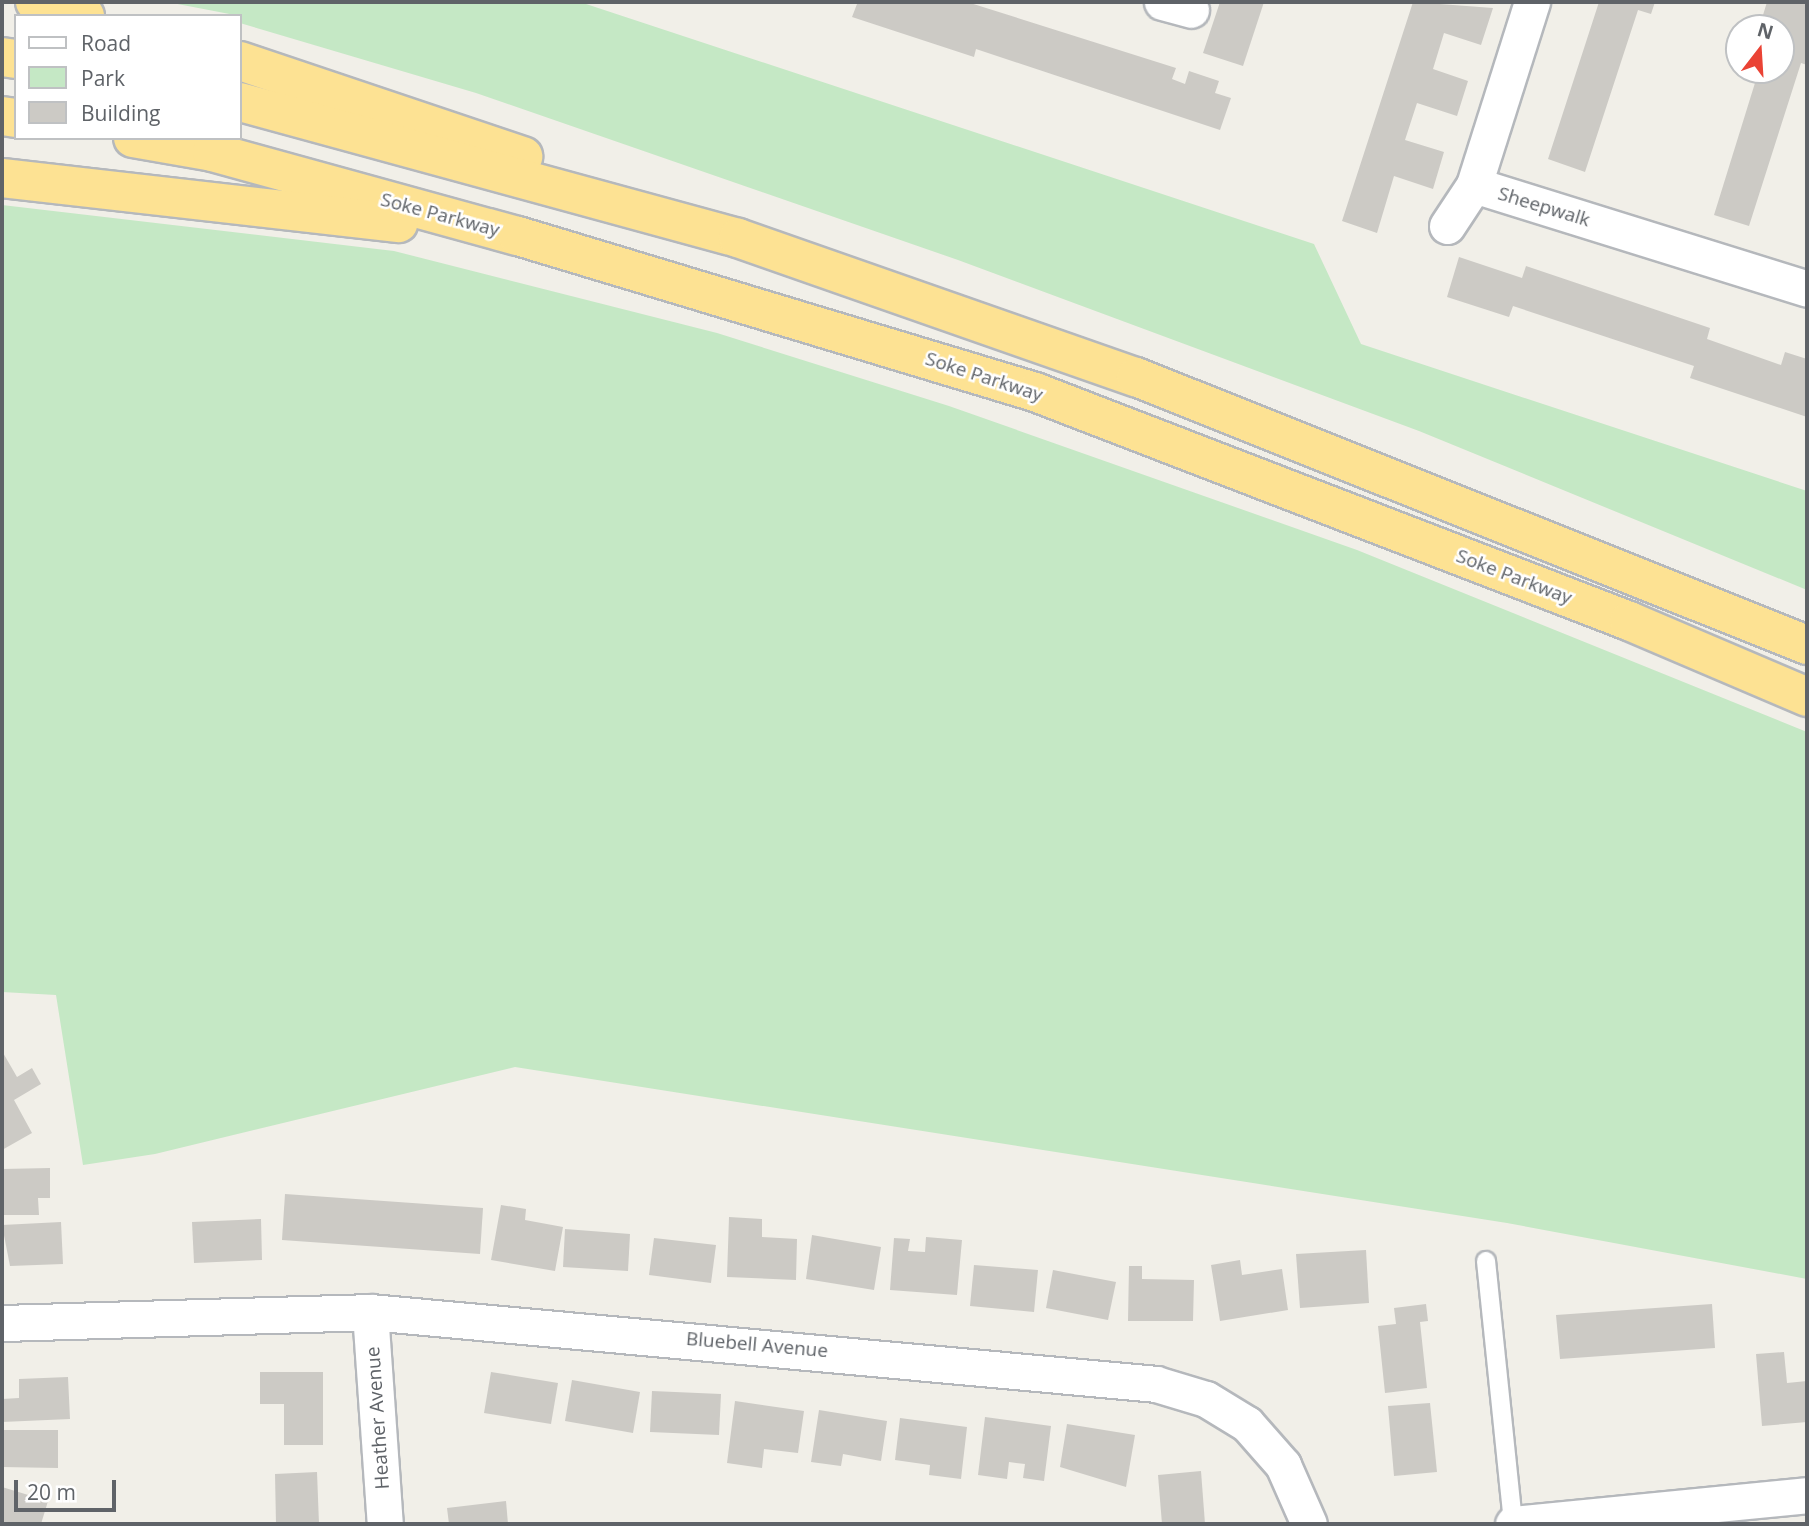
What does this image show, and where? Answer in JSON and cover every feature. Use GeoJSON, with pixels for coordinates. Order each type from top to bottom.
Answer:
{"type":"FeatureCollection","features":[{"type":"Feature","properties":{"kind":"highway"},"geometry":{"type":"LineString","coordinates":[[35,2],[78,14]]}},
{"type":"Feature","properties":{"kind":"highway"},"geometry":{"type":"LineString","coordinates":[[242,62],[456,131],[738,238],[1136,377],[1807,645]]}},
{"type":"Feature","properties":{"kind":"highway"},"geometry":{"type":"LineString","coordinates":[[242,103],[738,238]]}},
{"type":"Feature","properties":{"kind":"highway","name":"Soke Parkway"},"geometry":{"type":"LineString","coordinates":[[144,140],[212,152],[518,236],[1035,392],[1629,621],[1807,697]]}},
{"type":"Feature","properties":{"kind":"highway"},"geometry":{"type":"LineString","coordinates":[[2,178],[518,236]]}},
{"type":"Feature","properties":{"kind":"street","name":"Sheepwalk"},"geometry":{"type":"LineString","coordinates":[[1532,2],[1474,185],[1804,277]]}},
{"type":"Feature","properties":{"kind":"street"},"geometry":{"type":"LineString","coordinates":[[1447,226],[1474,185]]}},
{"type":"Feature","properties":{"kind":"street","name":"Bluebell Avenue"},"geometry":{"type":"LineString","coordinates":[[2,1323],[370,1312],[1156,1384],[1206,1399],[1247,1424],[1283,1465],[1309,1524]]}},
{"type":"Feature","properties":{"kind":"street","name":"Heather Avenue"},"geometry":{"type":"LineString","coordinates":[[370,1312],[385,1524]]}},
{"type":"Feature","properties":{"kind":"street"},"geometry":{"type":"LineString","coordinates":[[1513,1524],[1653,1516],[1807,1495]]}},
{"type":"Feature","properties":{"kind":"lane"},"geometry":{"type":"LineString","coordinates":[[1486,1261],[1513,1524]]}},
{"type":"Feature","properties":{"kind":"green space"},"geometry":{"type":"Polygon","coordinates":[[[167,2],[580,2],[1314,244],[1361,344],[1807,491],[1807,590],[1419,431],[958,260],[476,93],[242,24],[242,14],[167,2]]]}},
{"type":"Feature","properties":{"kind":"green space"},"geometry":{"type":"Polygon","coordinates":[[[2,205],[394,251],[717,333],[949,406],[1357,550],[1807,732],[1807,1279],[1507,1223],[515,1067],[155,1154],[83,1165],[56,995],[2,992],[2,205]]]}},
{"type":"Feature","properties":{"kind":"building"},"geometry":{"type":"Polygon","coordinates":[[[851,2],[967,2],[1176,68],[1172,79],[1185,84],[1189,71],[1219,81],[1215,93],[1231,98],[1220,130],[976,49],[974,57],[852,17],[857,4],[851,2]]]}},
{"type":"Feature","properties":{"kind":"building"},"geometry":{"type":"Polygon","coordinates":[[[1220,2],[1264,2],[1243,66],[1203,53],[1220,2]]]}},
{"type":"Feature","properties":{"kind":"building"},"geometry":{"type":"Polygon","coordinates":[[[1413,2],[1493,8],[1481,45],[1444,33],[1433,69],[1468,81],[1457,116],[1417,103],[1405,140],[1444,152],[1433,189],[1394,176],[1377,233],[1342,221],[1413,2]]]}},
{"type":"Feature","properties":{"kind":"building"},"geometry":{"type":"Polygon","coordinates":[[[1599,2],[1655,2],[1651,14],[1638,10],[1585,172],[1548,159],[1599,2]]]}},
{"type":"Feature","properties":{"kind":"building"},"geometry":{"type":"Polygon","coordinates":[[[1767,2],[1807,2],[1807,65],[1801,63],[1795,82],[1795,14],[1763,14],[1767,2]]]}},
{"type":"Feature","properties":{"kind":"building"},"geometry":{"type":"Polygon","coordinates":[[[1755,84],[1794,84],[1749,226],[1714,215],[1755,84]]]}},
{"type":"Feature","properties":{"kind":"building"},"geometry":{"type":"Polygon","coordinates":[[[1459,257],[1522,278],[1526,266],[1710,328],[1707,339],[1781,365],[1785,352],[1807,359],[1807,417],[1690,378],[1694,366],[1513,306],[1509,317],[1447,297],[1459,257]]]}},
{"type":"Feature","properties":{"kind":"building"},"geometry":{"type":"Polygon","coordinates":[[[2,1051],[17,1077],[32,1068],[41,1084],[14,1100],[32,1133],[2,1150],[2,1051]]]}},
{"type":"Feature","properties":{"kind":"building"},"geometry":{"type":"Polygon","coordinates":[[[50,1168],[50,1198],[38,1198],[39,1215],[2,1215],[2,1169],[50,1168]]]}},
{"type":"Feature","properties":{"kind":"building"},"geometry":{"type":"Polygon","coordinates":[[[285,1194],[483,1208],[480,1254],[282,1240],[285,1194]]]}},
{"type":"Feature","properties":{"kind":"building"},"geometry":{"type":"Polygon","coordinates":[[[501,1205],[526,1209],[525,1220],[563,1227],[555,1271],[491,1260],[501,1205]]]}},
{"type":"Feature","properties":{"kind":"building"},"geometry":{"type":"Polygon","coordinates":[[[729,1217],[762,1219],[762,1237],[797,1239],[796,1280],[727,1277],[729,1217]]]}},
{"type":"Feature","properties":{"kind":"building"},"geometry":{"type":"Polygon","coordinates":[[[261,1219],[262,1260],[194,1263],[192,1222],[261,1219]]]}},
{"type":"Feature","properties":{"kind":"building"},"geometry":{"type":"Polygon","coordinates":[[[61,1222],[63,1264],[10,1266],[2,1225],[61,1222]]]}},
{"type":"Feature","properties":{"kind":"building"},"geometry":{"type":"Polygon","coordinates":[[[565,1229],[630,1234],[628,1271],[563,1267],[565,1229]]]}},
{"type":"Feature","properties":{"kind":"building"},"geometry":{"type":"Polygon","coordinates":[[[812,1235],[881,1247],[874,1290],[806,1279],[812,1235]]]}},
{"type":"Feature","properties":{"kind":"building"},"geometry":{"type":"Polygon","coordinates":[[[926,1237],[962,1240],[957,1295],[890,1290],[894,1238],[910,1239],[908,1251],[925,1252],[926,1237]]]}},
{"type":"Feature","properties":{"kind":"building"},"geometry":{"type":"Polygon","coordinates":[[[654,1238],[716,1245],[711,1283],[649,1275],[654,1238]]]}},
{"type":"Feature","properties":{"kind":"building"},"geometry":{"type":"Polygon","coordinates":[[[1366,1250],[1369,1303],[1300,1308],[1296,1254],[1366,1250]]]}},
{"type":"Feature","properties":{"kind":"building"},"geometry":{"type":"Polygon","coordinates":[[[1240,1260],[1242,1275],[1282,1269],[1288,1310],[1220,1321],[1211,1265],[1240,1260]]]}},
{"type":"Feature","properties":{"kind":"building"},"geometry":{"type":"Polygon","coordinates":[[[974,1265],[1038,1270],[1034,1312],[970,1306],[974,1265]]]}},
{"type":"Feature","properties":{"kind":"building"},"geometry":{"type":"Polygon","coordinates":[[[1129,1266],[1142,1266],[1142,1279],[1194,1280],[1193,1321],[1128,1321],[1129,1266]]]}},
{"type":"Feature","properties":{"kind":"building"},"geometry":{"type":"Polygon","coordinates":[[[1053,1270],[1116,1282],[1108,1320],[1046,1308],[1053,1270]]]}},
{"type":"Feature","properties":{"kind":"building"},"geometry":{"type":"Polygon","coordinates":[[[1426,1304],[1428,1321],[1420,1322],[1427,1388],[1385,1393],[1378,1326],[1396,1324],[1394,1308],[1426,1304]]]}},
{"type":"Feature","properties":{"kind":"building"},"geometry":{"type":"Polygon","coordinates":[[[1712,1304],[1715,1348],[1560,1359],[1556,1315],[1712,1304]]]}},
{"type":"Feature","properties":{"kind":"building"},"geometry":{"type":"Polygon","coordinates":[[[1784,1352],[1787,1383],[1807,1381],[1807,1422],[1762,1426],[1756,1354],[1784,1352]]]}},
{"type":"Feature","properties":{"kind":"building"},"geometry":{"type":"Polygon","coordinates":[[[260,1372],[323,1372],[323,1445],[284,1445],[284,1404],[260,1404],[260,1372]]]}},
{"type":"Feature","properties":{"kind":"building"},"geometry":{"type":"Polygon","coordinates":[[[491,1372],[558,1383],[551,1424],[484,1413],[491,1372]]]}},
{"type":"Feature","properties":{"kind":"building"},"geometry":{"type":"Polygon","coordinates":[[[68,1377],[70,1419],[2,1422],[2,1399],[19,1398],[19,1379],[68,1377]]]}},
{"type":"Feature","properties":{"kind":"building"},"geometry":{"type":"Polygon","coordinates":[[[572,1380],[640,1392],[633,1433],[565,1421],[572,1380]]]}},
{"type":"Feature","properties":{"kind":"building"},"geometry":{"type":"Polygon","coordinates":[[[652,1391],[721,1394],[719,1435],[650,1432],[652,1391]]]}},
{"type":"Feature","properties":{"kind":"building"},"geometry":{"type":"Polygon","coordinates":[[[735,1401],[804,1411],[798,1453],[764,1449],[762,1468],[727,1463],[735,1401]]]}},
{"type":"Feature","properties":{"kind":"building"},"geometry":{"type":"Polygon","coordinates":[[[1430,1403],[1437,1472],[1394,1476],[1388,1406],[1430,1403]]]}},
{"type":"Feature","properties":{"kind":"building"},"geometry":{"type":"Polygon","coordinates":[[[819,1410],[887,1421],[881,1461],[843,1454],[841,1466],[811,1462],[819,1410]]]}},
{"type":"Feature","properties":{"kind":"building"},"geometry":{"type":"Polygon","coordinates":[[[985,1417],[1051,1426],[1044,1481],[1023,1478],[1025,1464],[1009,1462],[1007,1479],[978,1475],[985,1417]]]}},
{"type":"Feature","properties":{"kind":"building"},"geometry":{"type":"Polygon","coordinates":[[[900,1418],[967,1427],[961,1479],[929,1475],[930,1465],[895,1460],[900,1418]]]}},
{"type":"Feature","properties":{"kind":"building"},"geometry":{"type":"Polygon","coordinates":[[[1067,1424],[1135,1435],[1126,1487],[1060,1467],[1067,1424]]]}},
{"type":"Feature","properties":{"kind":"building"},"geometry":{"type":"Polygon","coordinates":[[[2,1430],[58,1430],[58,1468],[2,1467],[2,1430]]]}},
{"type":"Feature","properties":{"kind":"building"},"geometry":{"type":"Polygon","coordinates":[[[1201,1471],[1205,1524],[1162,1524],[1158,1475],[1201,1471]]]}},
{"type":"Feature","properties":{"kind":"building"},"geometry":{"type":"Polygon","coordinates":[[[317,1472],[319,1524],[276,1524],[275,1474],[317,1472]]]}},
{"type":"Feature","properties":{"kind":"building"},"geometry":{"type":"Polygon","coordinates":[[[2,1487],[48,1501],[41,1524],[2,1524],[2,1487]]]}},
{"type":"Feature","properties":{"kind":"building"},"geometry":{"type":"Polygon","coordinates":[[[506,1501],[508,1524],[449,1524],[447,1508],[506,1501]]]}}]}
